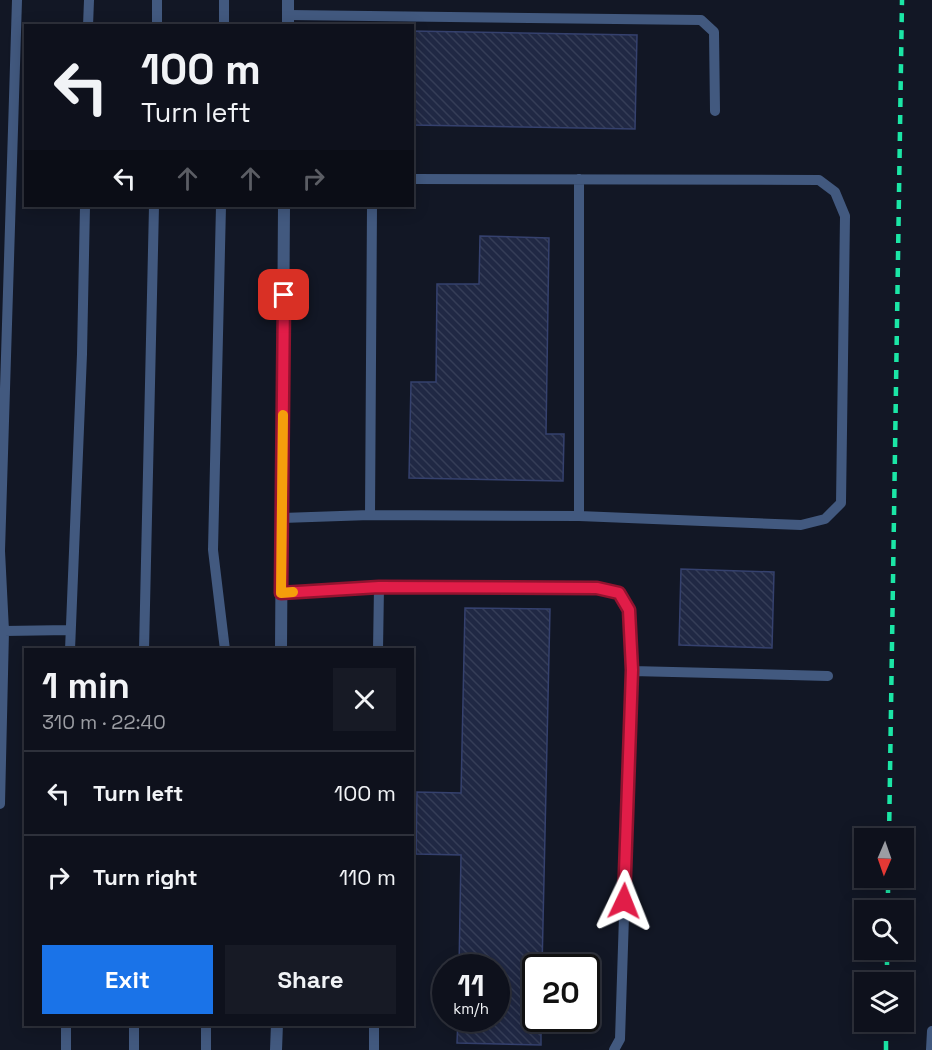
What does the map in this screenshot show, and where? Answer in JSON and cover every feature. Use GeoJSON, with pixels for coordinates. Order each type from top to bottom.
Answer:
{"type":"FeatureCollection","features":[{"type":"Feature","properties":{"kind":"street"},"geometry":{"type":"LineString","coordinates":[[288,0],[288,20]]}},
{"type":"Feature","properties":{"kind":"street"},"geometry":{"type":"LineString","coordinates":[[281,648],[284,207]]}},
{"type":"Feature","properties":{"kind":"street"},"geometry":{"type":"LineString","coordinates":[[276,1050],[277,1026]]}},
{"type":"Feature","properties":{"kind":"lane"},"geometry":{"type":"LineString","coordinates":[[0,804],[4,631],[0,551],[17,0]]}},
{"type":"Feature","properties":{"kind":"lane"},"geometry":{"type":"LineString","coordinates":[[88,0],[88,24]]}},
{"type":"Feature","properties":{"kind":"lane"},"geometry":{"type":"LineString","coordinates":[[157,0],[157,24]]}},
{"type":"Feature","properties":{"kind":"lane"},"geometry":{"type":"LineString","coordinates":[[224,0],[224,24]]}},
{"type":"Feature","properties":{"kind":"lane"},"geometry":{"type":"LineString","coordinates":[[288,20],[701,20],[714,33],[715,111]]}},
{"type":"Feature","properties":{"kind":"lane"},"geometry":{"type":"LineString","coordinates":[[282,518],[370,515],[579,516],[801,525],[825,519],[841,503],[845,216],[835,192],[819,180],[414,179]]}},
{"type":"Feature","properties":{"kind":"lane"},"geometry":{"type":"LineString","coordinates":[[579,179],[579,516]]}},
{"type":"Feature","properties":{"kind":"lane"},"geometry":{"type":"LineString","coordinates":[[70,648],[82,354],[85,207]]}},
{"type":"Feature","properties":{"kind":"lane"},"geometry":{"type":"LineString","coordinates":[[144,648],[154,207]]}},
{"type":"Feature","properties":{"kind":"lane"},"geometry":{"type":"LineString","coordinates":[[221,207],[213,550],[225,648]]}},
{"type":"Feature","properties":{"kind":"lane"},"geometry":{"type":"LineString","coordinates":[[370,515],[372,207]]}},
{"type":"Feature","properties":{"kind":"lane"},"geometry":{"type":"LineString","coordinates":[[378,648],[379,587]]}},
{"type":"Feature","properties":{"kind":"lane"},"geometry":{"type":"LineString","coordinates":[[281,593],[379,587],[597,588],[619,593],[629,610],[632,670],[620,1039],[614,1050]]}},
{"type":"Feature","properties":{"kind":"lane"},"geometry":{"type":"LineString","coordinates":[[4,631],[70,630]]}},
{"type":"Feature","properties":{"kind":"lane"},"geometry":{"type":"LineString","coordinates":[[632,670],[828,676]]}},
{"type":"Feature","properties":{"kind":"lane"},"geometry":{"type":"LineString","coordinates":[[66,1026],[66,1050]]}},
{"type":"Feature","properties":{"kind":"lane"},"geometry":{"type":"LineString","coordinates":[[134,1026],[134,1050]]}},
{"type":"Feature","properties":{"kind":"lane"},"geometry":{"type":"LineString","coordinates":[[206,1026],[206,1050]]}},
{"type":"Feature","properties":{"kind":"lane"},"geometry":{"type":"LineString","coordinates":[[374,1026],[374,1050]]}},
{"type":"Feature","properties":{"kind":"lane"},"geometry":{"type":"LineString","coordinates":[[932,1031],[932,1050]]}},
{"type":"Feature","properties":{"kind":"building"},"geometry":{"type":"Polygon","coordinates":[[[414,31],[637,35],[635,129],[414,125],[414,31]]]}},
{"type":"Feature","properties":{"kind":"building"},"geometry":{"type":"Polygon","coordinates":[[[480,236],[549,238],[546,434],[564,434],[563,481],[409,478],[411,382],[436,382],[437,284],[479,284],[480,236]]]}},
{"type":"Feature","properties":{"kind":"building"},"geometry":{"type":"Polygon","coordinates":[[[681,569],[774,572],[772,648],[679,645],[681,569]]]}},
{"type":"Feature","properties":{"kind":"building"},"geometry":{"type":"Polygon","coordinates":[[[465,608],[550,609],[542,954],[522,954],[522,1032],[541,1032],[541,1045],[457,1043],[457,1032],[510,1032],[510,954],[459,954],[461,855],[416,854],[417,792],[461,793],[465,608]]]}},
{"type":"Feature","properties":{"kind":"railway"},"geometry":{"type":"LineString","coordinates":[[889,828],[902,0]]}},
{"type":"Feature","properties":{"kind":"railway"},"geometry":{"type":"LineString","coordinates":[[888,888],[888,900]]}},
{"type":"Feature","properties":{"kind":"railway"},"geometry":{"type":"LineString","coordinates":[[887,960],[887,972]]}},
{"type":"Feature","properties":{"kind":"railway"},"geometry":{"type":"LineString","coordinates":[[886,1032],[886,1050]]}},
{"type":"Feature","properties":{"kind":"slow traffic"},"geometry":{"type":"LineString","coordinates":[[283,415],[281,593],[293,592]]}},
{"type":"Feature","properties":{"kind":"route"},"geometry":{"type":"LineString","coordinates":[[284,295],[281,593],[379,587],[597,588],[619,593],[629,610],[632,670],[624,901]]}}]}
